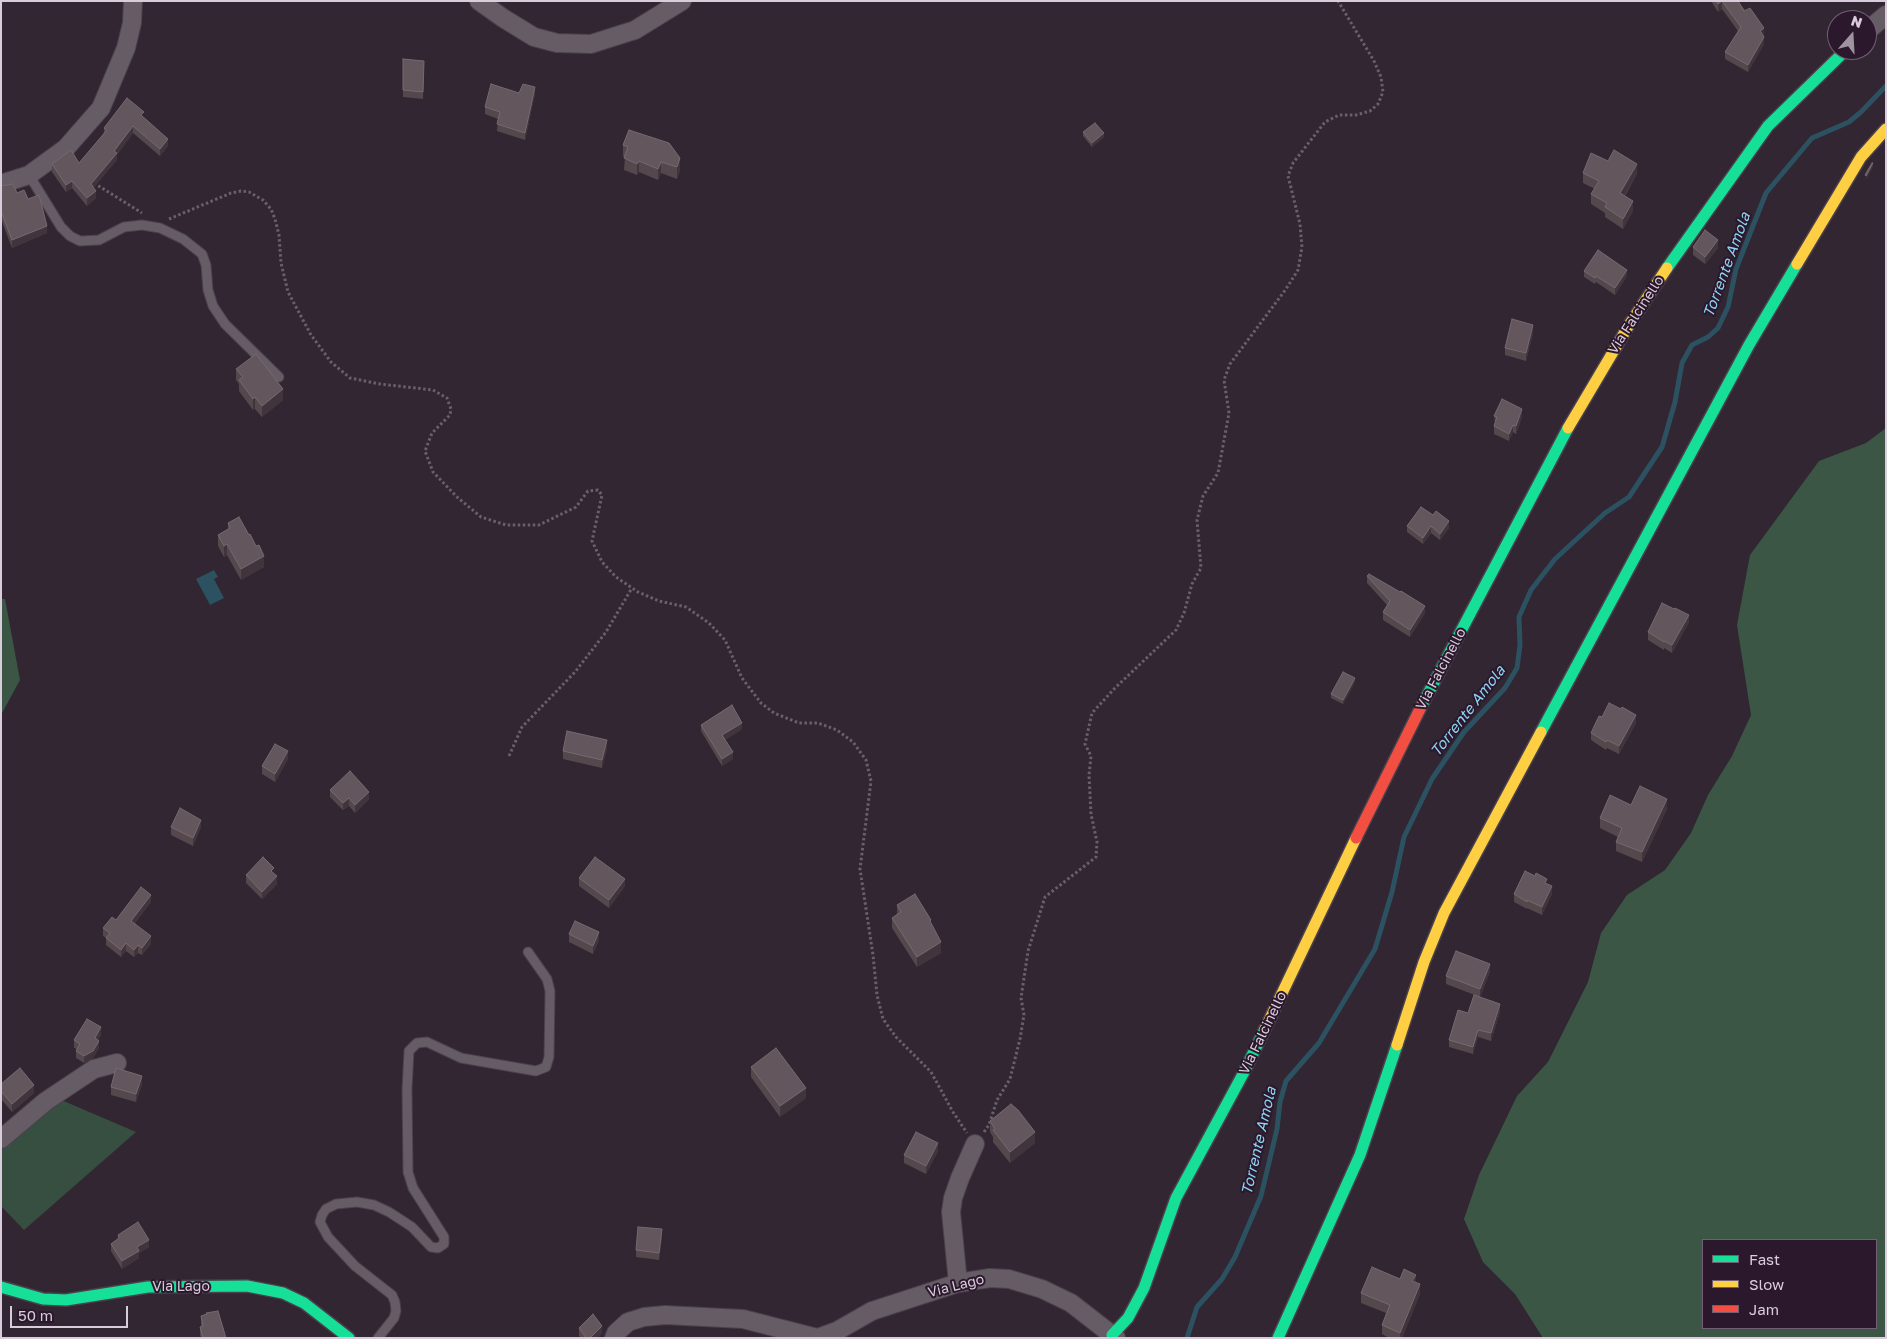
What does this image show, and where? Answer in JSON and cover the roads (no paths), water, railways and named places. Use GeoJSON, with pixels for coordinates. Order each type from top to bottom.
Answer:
{"type":"FeatureCollection","features":[{"type":"Feature","properties":{"kind":"street"},"geometry":{"type":"LineString","coordinates":[[1,184],[29,175],[66,148],[101,108],[126,48],[132,23],[133,1]]}},
{"type":"Feature","properties":{"kind":"street"},"geometry":{"type":"LineString","coordinates":[[479,1],[534,37],[557,43],[591,44],[635,30],[682,1]]}},
{"type":"Feature","properties":{"kind":"street","name":"Via Falcinello"},"geometry":{"type":"LineString","coordinates":[[1114,1336],[1128,1318],[1144,1288],[1176,1198],[1243,1074],[1406,735],[1577,410],[1628,324],[1768,126],[1836,60]]}},
{"type":"Feature","properties":{"kind":"street"},"geometry":{"type":"LineString","coordinates":[[1278,1338],[1360,1155],[1424,962],[1444,913],[1750,345],[1861,158],[1886,129]]}},
{"type":"Feature","properties":{"kind":"street"},"geometry":{"type":"LineString","coordinates":[[1,1139],[46,1101],[94,1069],[117,1062]]}},
{"type":"Feature","properties":{"kind":"street"},"geometry":{"type":"LineString","coordinates":[[958,1283],[951,1212],[953,1198],[960,1178],[975,1144]]}},
{"type":"Feature","properties":{"kind":"street","name":"Via Lago"},"geometry":{"type":"LineString","coordinates":[[614,1338],[616,1333],[628,1322],[644,1317],[665,1315],[742,1319],[817,1338],[836,1331],[872,1311],[958,1283],[990,1278],[1009,1278],[1030,1284],[1071,1304],[1114,1336]]}},
{"type":"Feature","properties":{"kind":"street","name":"Via Lago"},"geometry":{"type":"LineString","coordinates":[[1,1287],[43,1299],[66,1300],[148,1287],[247,1286],[283,1293],[304,1303],[349,1338]]}},
{"type":"Feature","properties":{"kind":"lane"},"geometry":{"type":"LineString","coordinates":[[29,175],[61,227],[70,236],[80,241],[99,240],[124,227],[142,225],[160,228],[188,243],[202,254],[206,265],[208,290],[213,306],[225,324],[279,377]]}},
{"type":"Feature","properties":{"kind":"lane"},"geometry":{"type":"LineString","coordinates":[[378,1338],[394,1318],[396,1311],[392,1295],[355,1266],[328,1237],[320,1222],[322,1215],[326,1209],[336,1204],[357,1202],[374,1205],[412,1227],[431,1247],[438,1248],[444,1244],[444,1237],[413,1188],[408,1172],[407,1089],[409,1051],[417,1043],[428,1042],[461,1058],[536,1071],[546,1067],[549,1057],[550,991],[547,979],[528,952]]}},
{"type":"Feature","properties":{"kind":"water"},"geometry":{"type":"Polygon","coordinates":[[[214,570],[218,577],[214,579],[224,598],[210,605],[196,579],[214,570]]]}},
{"type":"Feature","properties":{"kind":"waterway","name":"Torrente Amola"},"geometry":{"type":"LineString","coordinates":[[1187,1338],[1197,1307],[1222,1279],[1235,1257],[1261,1196],[1286,1081],[1319,1043],[1375,949],[1392,892],[1404,837],[1432,779],[1464,732],[1505,688],[1517,668],[1520,645],[1519,617],[1531,590],[1555,559],[1605,513],[1629,497],[1662,447],[1675,402],[1682,363],[1692,345],[1708,337],[1718,328],[1728,307],[1736,269],[1766,193],[1812,138],[1849,122],[1886,86]]}}]}
